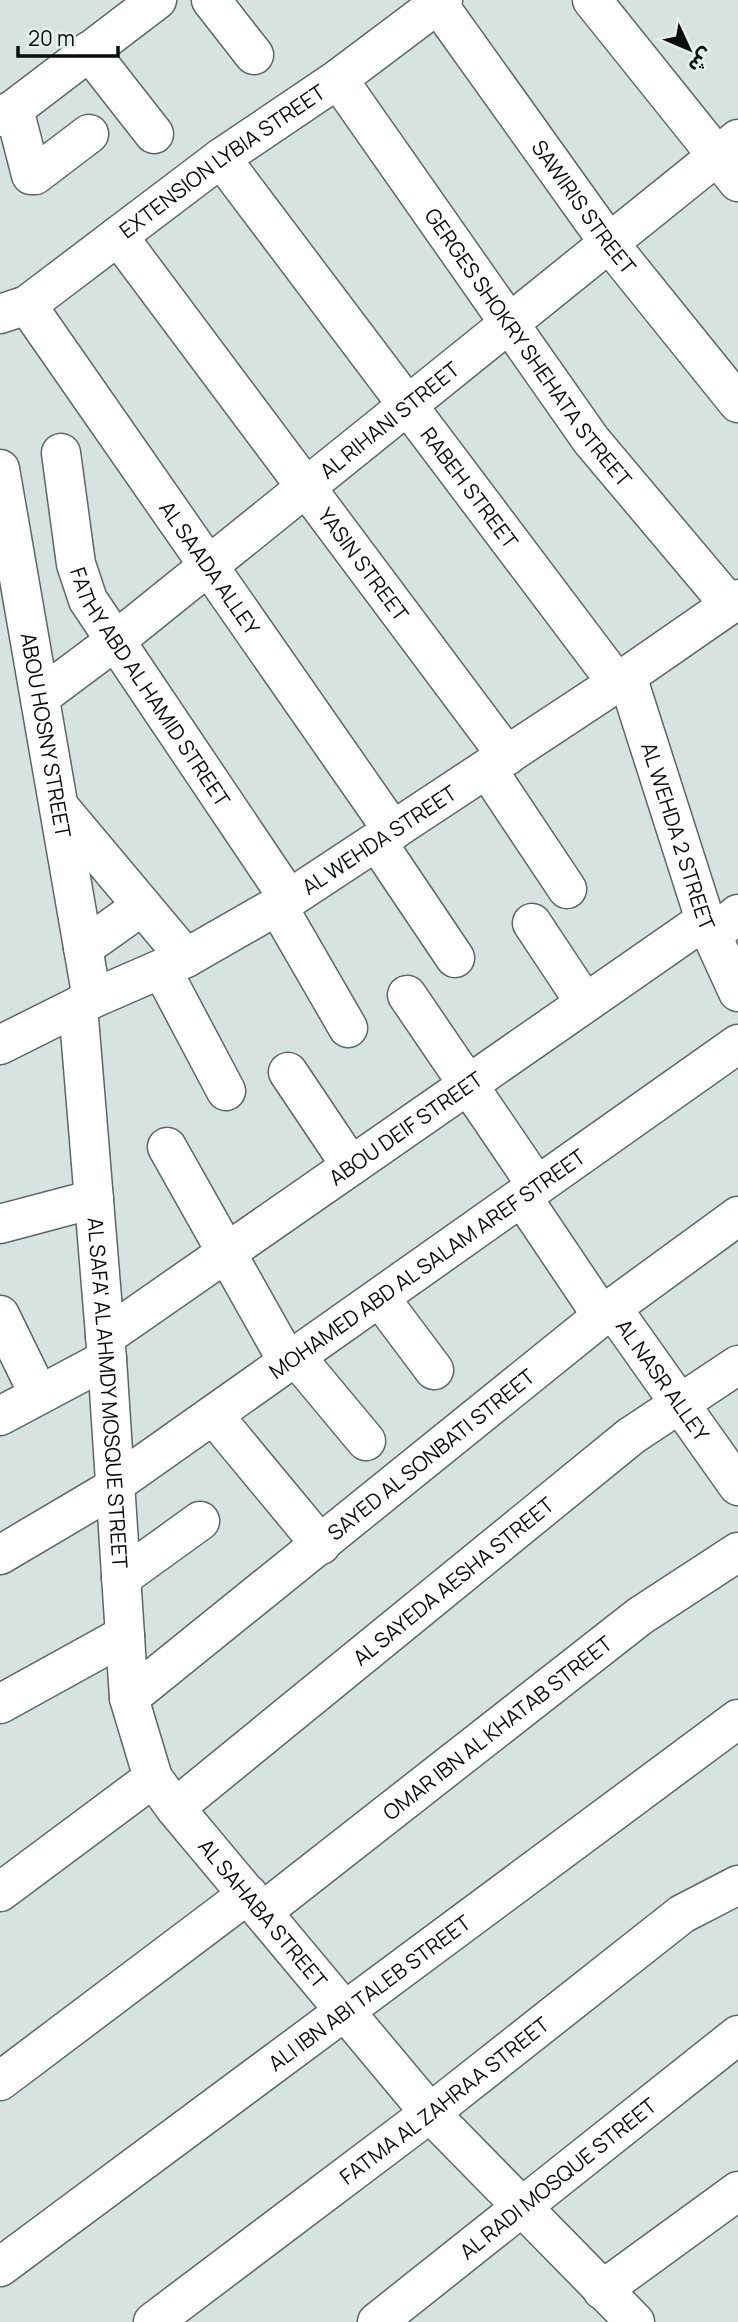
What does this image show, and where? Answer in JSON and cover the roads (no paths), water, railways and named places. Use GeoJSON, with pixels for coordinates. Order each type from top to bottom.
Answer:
{"type":"FeatureCollection","features":[{"type":"Feature","properties":{"kind":"street"},"geometry":{"type":"LineString","coordinates":[[89,134],[35,175],[31,175],[7,113],[157,0]]}},
{"type":"Feature","properties":{"kind":"street"},"geometry":{"type":"LineString","coordinates":[[211,0],[254,55]]}},
{"type":"Feature","properties":{"kind":"street"},"geometry":{"type":"LineString","coordinates":[[592,0],[731,159]]}},
{"type":"Feature","properties":{"kind":"street","name":"EXTENSION LYBIA STREET"},"geometry":{"type":"LineString","coordinates":[[13,309],[118,236],[221,158],[338,79],[440,2]]}},
{"type":"Feature","properties":{"kind":"street","name":"SAWIRIS STREET"},"geometry":{"type":"LineString","coordinates":[[440,2],[609,243],[738,403]]}},
{"type":"Feature","properties":{"kind":"street"},"geometry":{"type":"LineString","coordinates":[[89,51],[154,134]]}},
{"type":"Feature","properties":{"kind":"street","name":"GERGES SHOKRY SHEHATA STREET"},"geometry":{"type":"LineString","coordinates":[[338,79],[603,456],[734,602]]}},
{"type":"Feature","properties":{"kind":"street","name":"RABEH STREET"},"geometry":{"type":"LineString","coordinates":[[221,158],[408,405],[622,680]]}},
{"type":"Feature","properties":{"kind":"street","name":"AL RIHANI STREET"},"geometry":{"type":"LineString","coordinates":[[40,697],[115,641],[609,243],[731,159]]}},
{"type":"Feature","properties":{"kind":"street","name":"YASIN STREET"},"geometry":{"type":"LineString","coordinates":[[118,236],[306,487],[497,763],[567,889]]}},
{"type":"Feature","properties":{"kind":"street","name":"AL SAADA ALLEY"},"geometry":{"type":"LineString","coordinates":[[13,309],[209,565],[385,836],[455,958]]}},
{"type":"Feature","properties":{"kind":"street","name":"FATHY ABD AL HAMID STREET"},"geometry":{"type":"LineString","coordinates":[[61,453],[76,564],[88,600],[283,902],[348,1028]]}},
{"type":"Feature","properties":{"kind":"street","name":"ABOU HOSNY STREET"},"geometry":{"type":"LineString","coordinates":[[0,469],[83,948],[85,1003]]}},
{"type":"Feature","properties":{"kind":"street","name":"AL WEHDA STREET"},"geometry":{"type":"LineString","coordinates":[[0,1045],[85,1003],[174,964],[283,902],[622,680],[734,602]]}},
{"type":"Feature","properties":{"kind":"street","name":"AL WEHDA 2 STREET"},"geometry":{"type":"LineString","coordinates":[[622,680],[718,923],[738,992]]}},
{"type":"Feature","properties":{"kind":"street"},"geometry":{"type":"LineString","coordinates":[[59,807],[142,906],[174,964],[226,1091]]}},
{"type":"Feature","properties":{"kind":"street"},"geometry":{"type":"LineString","coordinates":[[83,948],[142,906]]}},
{"type":"Feature","properties":{"kind":"street"},"geometry":{"type":"LineString","coordinates":[[532,923],[585,1003]]}},
{"type":"Feature","properties":{"kind":"street","name":"ABOU DEIF STREET"},"geometry":{"type":"LineString","coordinates":[[0,1416],[40,1395],[106,1348],[226,1252],[585,1003],[718,923]]}},
{"type":"Feature","properties":{"kind":"street","name":"AL NASR ALLEY"},"geometry":{"type":"LineString","coordinates":[[407,995],[468,1084],[530,1192],[607,1312],[680,1403],[738,1486]]}},
{"type":"Feature","properties":{"kind":"street","name":"AL SAFA' AL AHMDY MOSQUE STREET"},"geometry":{"type":"LineString","coordinates":[[85,1003],[94,1199],[129,1698],[153,1778]]}},
{"type":"Feature","properties":{"kind":"street","name":"MOHAMED ABD AL SALAM AREF STREET"},"geometry":{"type":"LineString","coordinates":[[0,1555],[115,1486],[738,1044]]}},
{"type":"Feature","properties":{"kind":"street"},"geometry":{"type":"LineString","coordinates":[[288,1072],[351,1166]]}},
{"type":"Feature","properties":{"kind":"street"},"geometry":{"type":"LineString","coordinates":[[167,1147],[226,1252],[292,1360],[366,1441]]}},
{"type":"Feature","properties":{"kind":"street"},"geometry":{"type":"LineString","coordinates":[[0,1224],[94,1199]]}},
{"type":"Feature","properties":{"kind":"street","name":"SAYED AL SONBATI STREET"},"geometry":{"type":"LineString","coordinates":[[129,1698],[607,1312],[738,1216]]}},
{"type":"Feature","properties":{"kind":"street"},"geometry":{"type":"LineString","coordinates":[[380,1298],[434,1370]]}},
{"type":"Feature","properties":{"kind":"street"},"geometry":{"type":"LineString","coordinates":[[0,1315],[40,1395]]}},
{"type":"Feature","properties":{"kind":"street","name":"AL SAYEDA AESHA STREET"},"geometry":{"type":"LineString","coordinates":[[176,1808],[631,1436],[738,1365]]}},
{"type":"Feature","properties":{"kind":"street"},"geometry":{"type":"LineString","coordinates":[[214,1416],[320,1545]]}},
{"type":"Feature","properties":{"kind":"street"},"geometry":{"type":"LineString","coordinates":[[121,1578],[200,1521]]}},
{"type":"Feature","properties":{"kind":"street","name":"OMAR IBN AL KHATAB STREET"},"geometry":{"type":"LineString","coordinates":[[0,2081],[255,1903],[640,1615],[738,1552]]}},
{"type":"Feature","properties":{"kind":"street"},"geometry":{"type":"LineString","coordinates":[[0,1704],[125,1635]]}},
{"type":"Feature","properties":{"kind":"street","name":"ALI IBN ABI TALEB STREET"},"geometry":{"type":"LineString","coordinates":[[0,2267],[738,1719]]}},
{"type":"Feature","properties":{"kind":"street"},"geometry":{"type":"LineString","coordinates":[[0,1892],[153,1778]]}},
{"type":"Feature","properties":{"kind":"street","name":"AL SAHABA STREET"},"geometry":{"type":"LineString","coordinates":[[153,1778],[430,2113],[613,2310]]}},
{"type":"Feature","properties":{"kind":"street","name":"FATMA AL ZAHRAA STREET"},"geometry":{"type":"LineString","coordinates":[[153,2322],[430,2113],[682,1914],[738,1885]]}},
{"type":"Feature","properties":{"kind":"street","name":"AL RADI MOSQUE STREET"},"geometry":{"type":"LineString","coordinates":[[377,2322],[738,2035]]}},
{"type":"Feature","properties":{"kind":"street"},"geometry":{"type":"LineString","coordinates":[[613,2310],[738,2191]]}}]}
